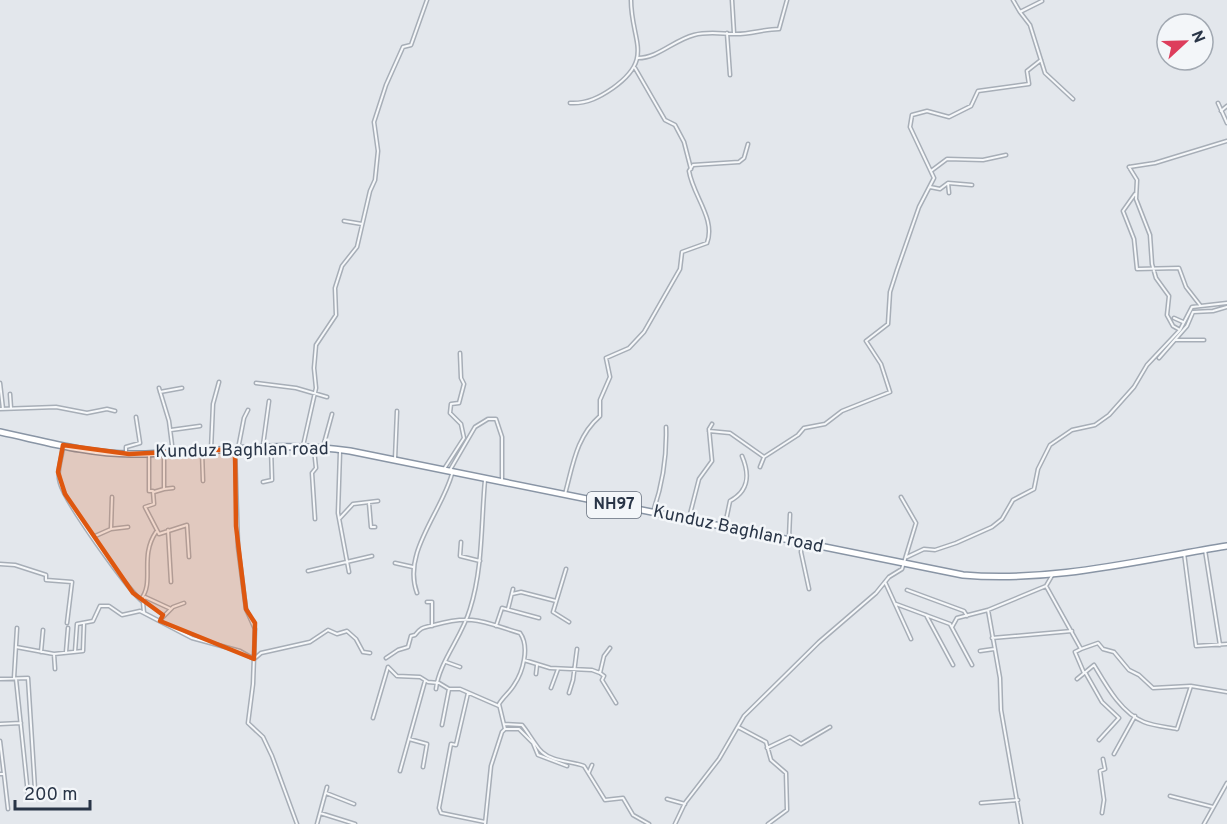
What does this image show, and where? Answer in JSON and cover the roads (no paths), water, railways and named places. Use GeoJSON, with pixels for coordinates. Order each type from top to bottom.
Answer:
{"type":"FeatureCollection","features":[{"type":"Feature","properties":{"kind":"highway","name":"Kunduz Baghlan road"},"geometry":{"type":"LineString","coordinates":[[0,432],[63,445],[126,454],[303,446],[340,449],[802,544],[904,564],[994,578],[1053,574],[1227,546]]}},
{"type":"Feature","properties":{"kind":"street"},"geometry":{"type":"LineString","coordinates":[[303,446],[315,396],[316,345],[336,315],[336,288],[342,266],[356,252],[377,165],[374,122],[386,85],[403,47],[411,45],[427,0]]}},
{"type":"Feature","properties":{"kind":"street"},"geometry":{"type":"LineString","coordinates":[[565,495],[578,446],[586,428],[600,416],[600,400],[610,378],[606,358],[629,348],[644,332],[680,269],[682,252],[707,243],[710,234],[708,217],[693,192],[691,169],[684,142],[675,125],[665,120],[635,68],[638,58],[631,0]]}},
{"type":"Feature","properties":{"kind":"street"},"geometry":{"type":"LineString","coordinates":[[732,0],[734,34]]}},
{"type":"Feature","properties":{"kind":"street"},"geometry":{"type":"LineString","coordinates":[[638,58],[656,54],[665,47],[692,35],[734,34],[779,29],[787,0]]}},
{"type":"Feature","properties":{"kind":"street"},"geometry":{"type":"LineString","coordinates":[[1013,0],[1030,25],[1047,77],[1073,99]]}},
{"type":"Feature","properties":{"kind":"street"},"geometry":{"type":"LineString","coordinates":[[1020,12],[1042,1]]}},
{"type":"Feature","properties":{"kind":"street"},"geometry":{"type":"LineString","coordinates":[[727,33],[730,75]]}},
{"type":"Feature","properties":{"kind":"street"},"geometry":{"type":"LineString","coordinates":[[760,468],[764,457],[804,429],[825,424],[842,411],[891,392],[881,364],[866,341],[888,324],[890,292],[919,207],[934,178],[910,127],[912,115],[927,111],[949,117],[971,106],[978,91],[1029,84],[1027,71],[1041,60]]}},
{"type":"Feature","properties":{"kind":"street"},"geometry":{"type":"LineString","coordinates":[[570,103],[581,104],[605,94],[635,68]]}},
{"type":"Feature","properties":{"kind":"street"},"geometry":{"type":"LineString","coordinates":[[1218,103],[1227,123]]}},
{"type":"Feature","properties":{"kind":"street"},"geometry":{"type":"LineString","coordinates":[[1221,111],[1227,106]]}},
{"type":"Feature","properties":{"kind":"street"},"geometry":{"type":"LineString","coordinates":[[1180,330],[1173,326],[1167,315],[1168,296],[1156,278],[1150,235],[1138,206],[1137,180],[1129,167],[1155,163],[1227,141]]}},
{"type":"Feature","properties":{"kind":"street"},"geometry":{"type":"LineString","coordinates":[[691,169],[693,165],[739,162],[744,159],[748,144]]}},
{"type":"Feature","properties":{"kind":"street"},"geometry":{"type":"LineString","coordinates":[[931,171],[947,159],[983,160],[1006,155]]}},
{"type":"Feature","properties":{"kind":"street"},"geometry":{"type":"LineString","coordinates":[[930,187],[940,189],[948,183],[972,185]]}},
{"type":"Feature","properties":{"kind":"street"},"geometry":{"type":"LineString","coordinates":[[948,183],[950,193]]}},
{"type":"Feature","properties":{"kind":"street"},"geometry":{"type":"LineString","coordinates":[[1136,192],[1123,211],[1134,239],[1137,268],[1179,268],[1186,287],[1200,305]]}},
{"type":"Feature","properties":{"kind":"street"},"geometry":{"type":"LineString","coordinates":[[344,221],[362,224]]}},
{"type":"Feature","properties":{"kind":"street"},"geometry":{"type":"LineString","coordinates":[[907,557],[924,549],[935,550],[956,543],[992,527],[1002,519],[1013,500],[1034,489],[1038,469],[1050,445],[1072,430],[1095,425],[1109,415],[1134,387],[1146,364],[1180,330],[1187,312],[1200,305],[1210,307],[1227,305]]}},
{"type":"Feature","properties":{"kind":"street"},"geometry":{"type":"LineString","coordinates":[[1159,358],[1187,326],[1193,312],[1213,311],[1227,305]]}},
{"type":"Feature","properties":{"kind":"street"},"geometry":{"type":"LineString","coordinates":[[1174,318],[1183,322]]}},
{"type":"Feature","properties":{"kind":"street"},"geometry":{"type":"LineString","coordinates":[[1175,340],[1204,340]]}},
{"type":"Feature","properties":{"kind":"street"},"geometry":{"type":"LineString","coordinates":[[417,593],[413,567],[424,532],[441,506],[449,470],[464,438],[461,424],[450,413],[451,404],[459,403],[463,392],[460,353]]}},
{"type":"Feature","properties":{"kind":"street"},"geometry":{"type":"LineString","coordinates":[[211,450],[213,404],[219,382]]}},
{"type":"Feature","properties":{"kind":"street"},"geometry":{"type":"LineString","coordinates":[[0,383],[1,409],[59,407],[87,413],[107,409],[115,411]]}},
{"type":"Feature","properties":{"kind":"street"},"geometry":{"type":"LineString","coordinates":[[256,384],[297,387],[315,396],[327,397]]}},
{"type":"Feature","properties":{"kind":"street"},"geometry":{"type":"LineString","coordinates":[[173,453],[171,430],[160,390],[182,388]]}},
{"type":"Feature","properties":{"kind":"street"},"geometry":{"type":"LineString","coordinates":[[10,394],[11,408]]}},
{"type":"Feature","properties":{"kind":"street"},"geometry":{"type":"LineString","coordinates":[[263,448],[269,401]]}},
{"type":"Feature","properties":{"kind":"street"},"geometry":{"type":"LineString","coordinates":[[248,410],[237,449],[236,526],[246,609],[255,623],[248,723],[263,737],[273,756],[297,824]]}},
{"type":"Feature","properties":{"kind":"street"},"geometry":{"type":"LineString","coordinates":[[395,459],[397,411]]}},
{"type":"Feature","properties":{"kind":"street"},"geometry":{"type":"LineString","coordinates":[[323,447],[332,414]]}},
{"type":"Feature","properties":{"kind":"street"},"geometry":{"type":"LineString","coordinates":[[449,470],[473,430],[488,419],[490,414]]}},
{"type":"Feature","properties":{"kind":"street"},"geometry":{"type":"LineString","coordinates":[[126,454],[126,447],[140,443],[136,417]]}},
{"type":"Feature","properties":{"kind":"street"},"geometry":{"type":"LineString","coordinates":[[488,419],[499,421],[504,455],[502,481]]}},
{"type":"Feature","properties":{"kind":"street"},"geometry":{"type":"LineString","coordinates":[[688,520],[699,479],[712,461],[709,431],[712,424]]}},
{"type":"Feature","properties":{"kind":"street"},"geometry":{"type":"LineString","coordinates":[[171,430],[200,426]]}},
{"type":"Feature","properties":{"kind":"street"},"geometry":{"type":"LineString","coordinates":[[652,513],[663,483],[667,453],[666,427]]}},
{"type":"Feature","properties":{"kind":"street"},"geometry":{"type":"LineString","coordinates":[[709,431],[730,433],[764,457]]}},
{"type":"Feature","properties":{"kind":"street"},"geometry":{"type":"LineString","coordinates":[[63,445],[58,472],[61,487],[93,537],[142,601],[144,613]]}},
{"type":"Feature","properties":{"kind":"street"},"geometry":{"type":"LineString","coordinates":[[314,446],[316,468],[312,472],[311,483],[315,519]]}},
{"type":"Feature","properties":{"kind":"street"},"geometry":{"type":"LineString","coordinates":[[263,482],[272,480],[271,447]]}},
{"type":"Feature","properties":{"kind":"street"},"geometry":{"type":"LineString","coordinates":[[340,449],[338,513],[349,572]]}},
{"type":"Feature","properties":{"kind":"street"},"geometry":{"type":"LineString","coordinates":[[202,451],[203,481]]}},
{"type":"Feature","properties":{"kind":"street"},"geometry":{"type":"LineString","coordinates":[[164,453],[164,489]]}},
{"type":"Feature","properties":{"kind":"street"},"geometry":{"type":"LineString","coordinates":[[142,601],[147,588],[148,550],[156,532],[146,507],[154,504],[153,493],[149,491],[149,454]]}},
{"type":"Feature","properties":{"kind":"street"},"geometry":{"type":"LineString","coordinates":[[725,528],[730,501],[738,497],[747,484],[747,471],[742,456]]}},
{"type":"Feature","properties":{"kind":"street"},"geometry":{"type":"LineString","coordinates":[[436,689],[439,672],[467,618],[478,583],[485,478]]}},
{"type":"Feature","properties":{"kind":"street"},"geometry":{"type":"LineString","coordinates":[[153,493],[173,488]]}},
{"type":"Feature","properties":{"kind":"street"},"geometry":{"type":"LineString","coordinates":[[111,529],[112,497]]}},
{"type":"Feature","properties":{"kind":"street"},"geometry":{"type":"LineString","coordinates":[[675,824],[684,804],[719,759],[744,716],[771,687],[834,628],[901,570],[916,523],[901,497]]}},
{"type":"Feature","properties":{"kind":"street"},"geometry":{"type":"LineString","coordinates":[[340,518],[353,504],[378,501]]}},
{"type":"Feature","properties":{"kind":"street"},"geometry":{"type":"LineString","coordinates":[[369,503],[370,523],[371,527],[375,527]]}},
{"type":"Feature","properties":{"kind":"street"},"geometry":{"type":"LineString","coordinates":[[788,541],[790,514]]}},
{"type":"Feature","properties":{"kind":"street"},"geometry":{"type":"LineString","coordinates":[[156,532],[159,534],[187,525],[189,557]]}},
{"type":"Feature","properties":{"kind":"street"},"geometry":{"type":"LineString","coordinates":[[93,537],[111,529],[128,527]]}},
{"type":"Feature","properties":{"kind":"street"},"geometry":{"type":"LineString","coordinates":[[168,531],[171,582]]}},
{"type":"Feature","properties":{"kind":"street"},"geometry":{"type":"LineString","coordinates":[[461,542],[460,556],[480,561]]}},
{"type":"Feature","properties":{"kind":"street"},"geometry":{"type":"LineString","coordinates":[[802,544],[801,552],[809,589]]}},
{"type":"Feature","properties":{"kind":"street"},"geometry":{"type":"LineString","coordinates":[[1205,550],[1220,645]]}},
{"type":"Feature","properties":{"kind":"street"},"geometry":{"type":"LineString","coordinates":[[1184,553],[1196,646],[1227,644]]}},
{"type":"Feature","properties":{"kind":"street"},"geometry":{"type":"LineString","coordinates":[[308,571],[372,556]]}},
{"type":"Feature","properties":{"kind":"street"},"geometry":{"type":"LineString","coordinates":[[395,563],[413,567]]}},
{"type":"Feature","properties":{"kind":"street"},"geometry":{"type":"LineString","coordinates":[[0,564],[15,565],[45,575],[46,580],[72,582],[67,623]]}},
{"type":"Feature","properties":{"kind":"street"},"geometry":{"type":"LineString","coordinates":[[566,569],[554,612],[569,622]]}},
{"type":"Feature","properties":{"kind":"street"},"geometry":{"type":"LineString","coordinates":[[952,627],[957,618],[988,610],[1046,586],[1053,574]]}},
{"type":"Feature","properties":{"kind":"street"},"geometry":{"type":"LineString","coordinates":[[885,582],[911,639]]}},
{"type":"Feature","properties":{"kind":"street"},"geometry":{"type":"LineString","coordinates":[[1046,586],[1081,649]]}},
{"type":"Feature","properties":{"kind":"street"},"geometry":{"type":"LineString","coordinates":[[508,609],[513,589]]}},
{"type":"Feature","properties":{"kind":"street"},"geometry":{"type":"LineString","coordinates":[[907,590],[964,611],[967,616]]}},
{"type":"Feature","properties":{"kind":"street"},"geometry":{"type":"LineString","coordinates":[[512,594],[521,592],[556,602]]}},
{"type":"Feature","properties":{"kind":"street"},"geometry":{"type":"LineString","coordinates":[[142,601],[145,597],[171,609]]}},
{"type":"Feature","properties":{"kind":"street"},"geometry":{"type":"LineString","coordinates":[[427,602],[432,602],[432,626]]}},
{"type":"Feature","properties":{"kind":"street"},"geometry":{"type":"LineString","coordinates":[[160,621],[171,609],[184,603]]}},
{"type":"Feature","properties":{"kind":"street"},"geometry":{"type":"LineString","coordinates":[[896,604],[950,624],[972,665]]}},
{"type":"Feature","properties":{"kind":"street"},"geometry":{"type":"LineString","coordinates":[[75,652],[77,624],[93,621],[96,610],[101,605],[111,606],[122,615],[140,611],[192,638],[240,651],[254,659]]}},
{"type":"Feature","properties":{"kind":"street"},"geometry":{"type":"LineString","coordinates":[[496,626],[502,608],[539,618]]}},
{"type":"Feature","properties":{"kind":"street"},"geometry":{"type":"LineString","coordinates":[[988,610],[1000,678],[1000,710],[1021,824]]}},
{"type":"Feature","properties":{"kind":"street"},"geometry":{"type":"LineString","coordinates":[[926,614],[953,665]]}},
{"type":"Feature","properties":{"kind":"street"},"geometry":{"type":"LineString","coordinates":[[386,658],[408,647],[411,636],[421,628],[467,618],[522,634],[524,660],[513,687],[499,706]]}},
{"type":"Feature","properties":{"kind":"street"},"geometry":{"type":"LineString","coordinates":[[16,647],[54,654],[83,651],[84,623]]}},
{"type":"Feature","properties":{"kind":"street"},"geometry":{"type":"LineString","coordinates":[[17,628],[15,679],[28,794]]}},
{"type":"Feature","properties":{"kind":"street"},"geometry":{"type":"LineString","coordinates":[[66,653],[68,628]]}},
{"type":"Feature","properties":{"kind":"street"},"geometry":{"type":"LineString","coordinates":[[42,652],[43,630]]}},
{"type":"Feature","properties":{"kind":"street"},"geometry":{"type":"LineString","coordinates":[[254,659],[261,653],[310,642],[328,630],[337,634],[348,632],[356,639],[363,652],[370,653]]}},
{"type":"Feature","properties":{"kind":"street"},"geometry":{"type":"LineString","coordinates":[[992,638],[1045,636],[1072,631]]}},
{"type":"Feature","properties":{"kind":"street"},"geometry":{"type":"LineString","coordinates":[[1099,740],[1119,718],[1102,702],[1085,673],[1075,652],[1081,649],[1098,643],[1103,649],[1114,652],[1121,663],[1153,688],[1191,686],[1227,692]]}},
{"type":"Feature","properties":{"kind":"street"},"geometry":{"type":"LineString","coordinates":[[600,673],[604,656],[610,648]]}},
{"type":"Feature","properties":{"kind":"street"},"geometry":{"type":"LineString","coordinates":[[569,693],[577,649]]}},
{"type":"Feature","properties":{"kind":"street"},"geometry":{"type":"LineString","coordinates":[[980,651],[994,649]]}},
{"type":"Feature","properties":{"kind":"street"},"geometry":{"type":"LineString","coordinates":[[54,654],[55,669]]}},
{"type":"Feature","properties":{"kind":"street"},"geometry":{"type":"LineString","coordinates":[[524,660],[558,669],[600,673],[604,676],[602,681],[612,695],[610,698],[616,703]]}},
{"type":"Feature","properties":{"kind":"street"},"geometry":{"type":"LineString","coordinates":[[446,662],[460,667]]}},
{"type":"Feature","properties":{"kind":"street"},"geometry":{"type":"LineString","coordinates":[[536,674],[537,665]]}},
{"type":"Feature","properties":{"kind":"street"},"geometry":{"type":"LineString","coordinates":[[1077,679],[1094,665],[1110,693],[1135,716],[1143,722],[1177,729],[1191,686]]}},
{"type":"Feature","properties":{"kind":"street"},"geometry":{"type":"LineString","coordinates":[[373,718],[388,667],[397,676],[420,677],[425,681],[437,683],[449,689],[455,688],[499,706]]}},
{"type":"Feature","properties":{"kind":"street"},"geometry":{"type":"LineString","coordinates":[[551,688],[558,669]]}},
{"type":"Feature","properties":{"kind":"street"},"geometry":{"type":"LineString","coordinates":[[0,679],[27,678],[35,789]]}},
{"type":"Feature","properties":{"kind":"street"},"geometry":{"type":"LineString","coordinates":[[400,771],[425,681]]}},
{"type":"Feature","properties":{"kind":"street"},"geometry":{"type":"LineString","coordinates":[[441,725],[449,689]]}},
{"type":"Feature","properties":{"kind":"street"},"geometry":{"type":"LineString","coordinates":[[468,693],[456,745],[451,744],[439,808],[441,813],[485,823],[491,766],[505,729],[499,706]]}},
{"type":"Feature","properties":{"kind":"street"},"geometry":{"type":"LineString","coordinates":[[1114,754],[1135,716]]}},
{"type":"Feature","properties":{"kind":"street"},"geometry":{"type":"LineString","coordinates":[[0,724],[21,723]]}},
{"type":"Feature","properties":{"kind":"street"},"geometry":{"type":"LineString","coordinates":[[504,724],[522,725],[541,752],[562,762],[580,765],[589,772],[605,800],[621,797],[633,815],[648,824]]}},
{"type":"Feature","properties":{"kind":"street"},"geometry":{"type":"LineString","coordinates":[[767,748],[790,736],[801,744],[830,727]]}},
{"type":"Feature","properties":{"kind":"street"},"geometry":{"type":"LineString","coordinates":[[738,728],[766,742],[771,760],[786,773],[788,804],[786,813],[768,824]]}},
{"type":"Feature","properties":{"kind":"street"},"geometry":{"type":"LineString","coordinates":[[505,729],[519,729],[533,743],[538,755],[567,766]]}},
{"type":"Feature","properties":{"kind":"street"},"geometry":{"type":"LineString","coordinates":[[409,739],[427,744],[423,767]]}},
{"type":"Feature","properties":{"kind":"street"},"geometry":{"type":"LineString","coordinates":[[0,741],[2,774],[8,809]]}},
{"type":"Feature","properties":{"kind":"street"},"geometry":{"type":"LineString","coordinates":[[1102,813],[1104,800],[1100,771],[1105,769],[1104,759]]}},
{"type":"Feature","properties":{"kind":"street"},"geometry":{"type":"LineString","coordinates":[[589,772],[592,765]]}},
{"type":"Feature","properties":{"kind":"street"},"geometry":{"type":"LineString","coordinates":[[1204,824],[1227,783]]}},
{"type":"Feature","properties":{"kind":"street"},"geometry":{"type":"LineString","coordinates":[[317,824],[327,787]]}},
{"type":"Feature","properties":{"kind":"street"},"geometry":{"type":"LineString","coordinates":[[326,793],[354,804]]}},
{"type":"Feature","properties":{"kind":"street"},"geometry":{"type":"LineString","coordinates":[[1170,796],[1213,807]]}},
{"type":"Feature","properties":{"kind":"street"},"geometry":{"type":"LineString","coordinates":[[667,800],[684,804]]}},
{"type":"Feature","properties":{"kind":"street"},"geometry":{"type":"LineString","coordinates":[[981,803],[1018,800]]}},
{"type":"Feature","properties":{"kind":"street"},"geometry":{"type":"LineString","coordinates":[[320,813],[354,824]]}}]}
